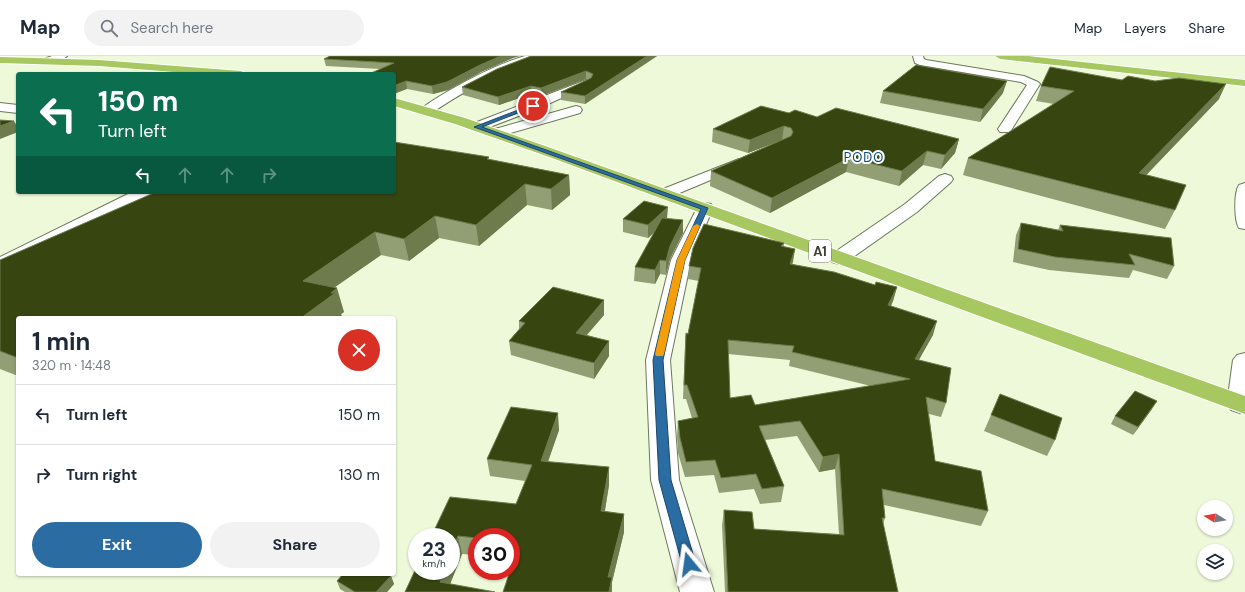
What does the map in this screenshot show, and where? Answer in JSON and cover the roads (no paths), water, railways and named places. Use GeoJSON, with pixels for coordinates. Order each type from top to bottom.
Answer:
{"type":"FeatureCollection","features":[{"type":"Feature","properties":{"kind":"highway"},"geometry":{"type":"LineString","coordinates":[[1000,56],[1245,83]]}},
{"type":"Feature","properties":{"kind":"highway"},"geometry":{"type":"LineString","coordinates":[[0,60],[144,66],[217,72]]}},
{"type":"Feature","properties":{"kind":"highway","name":"A1"},"geometry":{"type":"LineString","coordinates":[[396,103],[477,127],[705,208],[1242,405]]}},
{"type":"Feature","properties":{"kind":"street"},"geometry":{"type":"LineString","coordinates":[[48,61],[62,56]]}},
{"type":"Feature","properties":{"kind":"street"},"geometry":{"type":"LineString","coordinates":[[426,111],[458,89],[508,66],[536,56]]}},
{"type":"Feature","properties":{"kind":"street"},"geometry":{"type":"LineString","coordinates":[[918,56],[919,61],[924,63],[1018,78],[1034,84],[1005,129]]}},
{"type":"Feature","properties":{"kind":"street"},"geometry":{"type":"LineString","coordinates":[[477,127],[533,106],[586,83]]}},
{"type":"Feature","properties":{"kind":"street"},"geometry":{"type":"LineString","coordinates":[[0,107],[16,109]]}},
{"type":"Feature","properties":{"kind":"street"},"geometry":{"type":"LineString","coordinates":[[495,134],[576,110]]}},
{"type":"Feature","properties":{"kind":"street"},"geometry":{"type":"LineString","coordinates":[[664,194],[755,156]]}},
{"type":"Feature","properties":{"kind":"street"},"geometry":{"type":"LineString","coordinates":[[839,258],[911,208],[945,179]]}},
{"type":"Feature","properties":{"kind":"street"},"geometry":{"type":"LineString","coordinates":[[1245,188],[1245,224]]}},
{"type":"Feature","properties":{"kind":"street"},"geometry":{"type":"LineString","coordinates":[[0,265],[141,194]]}},
{"type":"Feature","properties":{"kind":"street"},"geometry":{"type":"LineString","coordinates":[[697,592],[665,480],[658,360],[681,260],[705,208]]}},
{"type":"Feature","properties":{"kind":"street"},"geometry":{"type":"LineString","coordinates":[[1242,405],[1245,360]]}},
{"type":"Feature","properties":{"kind":"district","name":"PODO"},"geometry":{"type":"Point","coordinates":[864,157]}}]}
